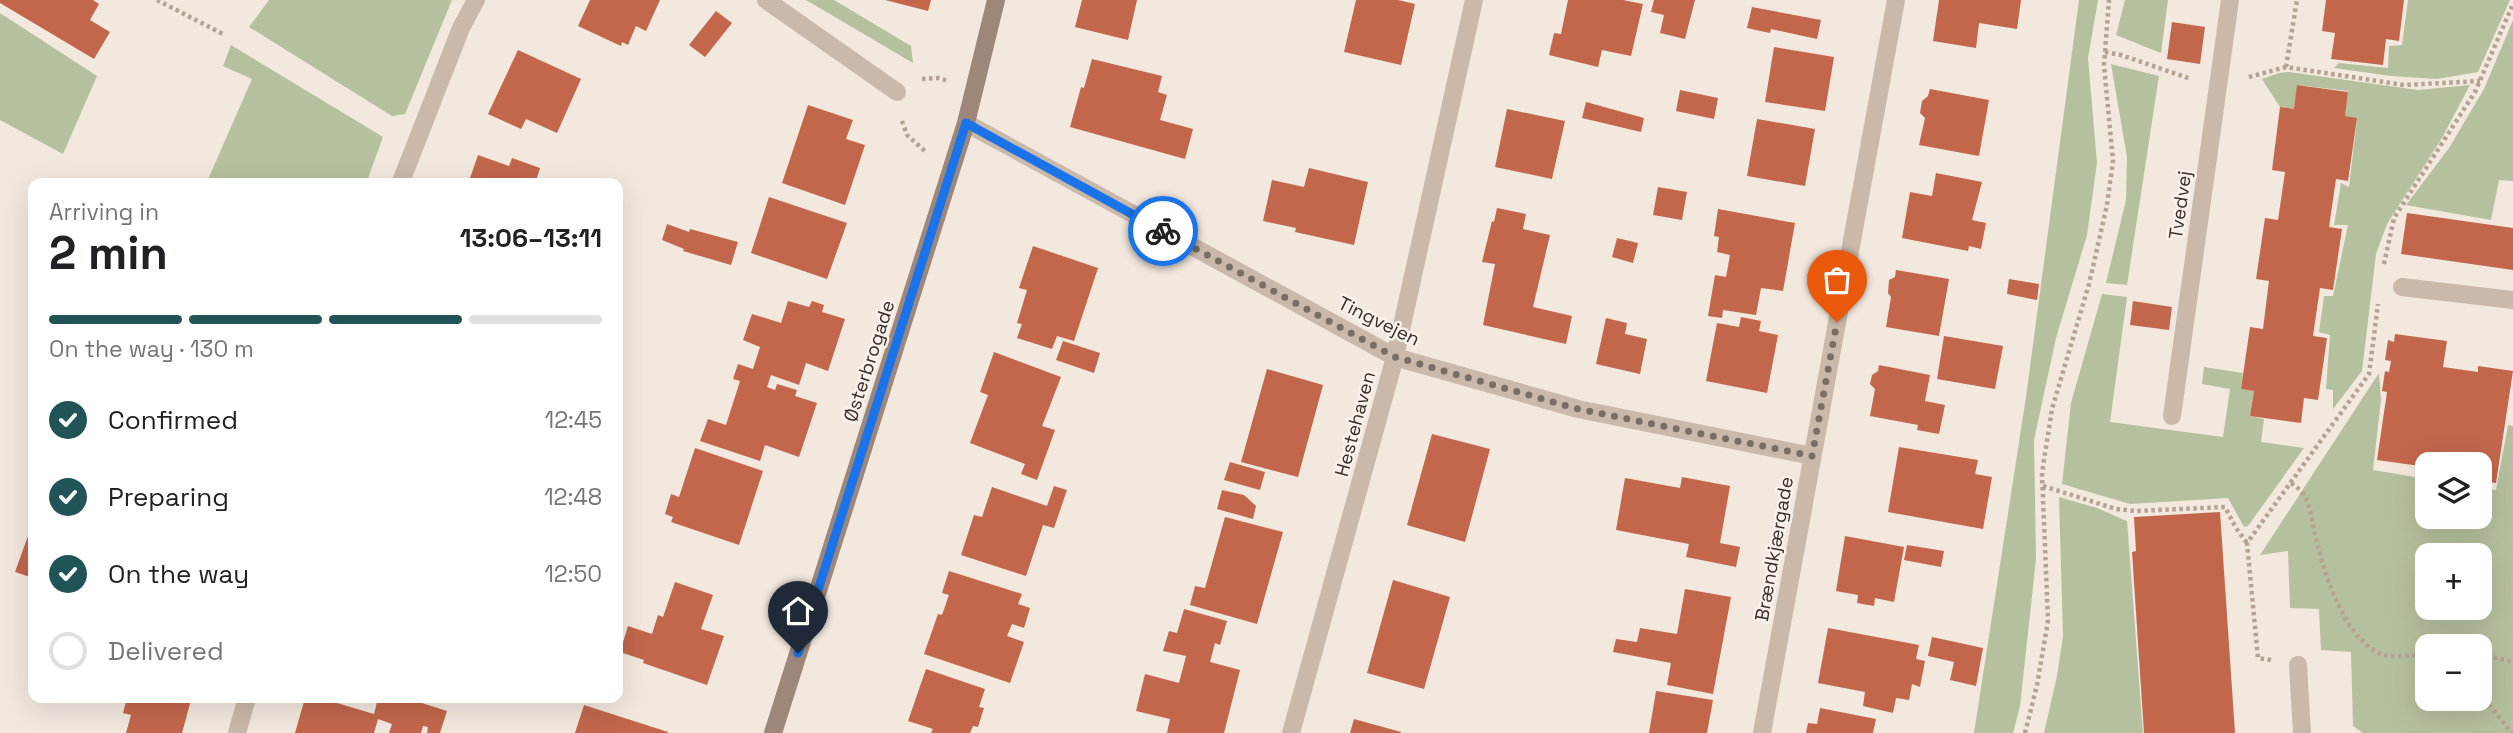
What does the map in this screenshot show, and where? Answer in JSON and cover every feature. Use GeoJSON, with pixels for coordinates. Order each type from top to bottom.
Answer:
{"type":"FeatureCollection","features":[{"type":"Feature","properties":{"kind":"main road","name":"Østerbrogade"},"geometry":{"type":"LineString","coordinates":[[773,733],[966,123],[996,0]]}},
{"type":"Feature","properties":{"kind":"street"},"geometry":{"type":"LineString","coordinates":[[402,178],[461,28],[476,0]]}},
{"type":"Feature","properties":{"kind":"street"},"geometry":{"type":"LineString","coordinates":[[766,0],[897,92]]}},
{"type":"Feature","properties":{"kind":"street","name":"Hestehaven"},"geometry":{"type":"LineString","coordinates":[[1291,733],[1395,357],[1474,0]]}},
{"type":"Feature","properties":{"kind":"street","name":"Brændkjærgade"},"geometry":{"type":"LineString","coordinates":[[1762,733],[1895,0]]}},
{"type":"Feature","properties":{"kind":"street","name":"Tvedvej"},"geometry":{"type":"LineString","coordinates":[[2172,416],[2230,0]]}},
{"type":"Feature","properties":{"kind":"street","name":"Tingvejen"},"geometry":{"type":"LineString","coordinates":[[966,123],[1395,357],[1578,409],[1812,456]]}},
{"type":"Feature","properties":{"kind":"street"},"geometry":{"type":"LineString","coordinates":[[2402,287],[2513,300]]}},
{"type":"Feature","properties":{"kind":"street"},"geometry":{"type":"LineString","coordinates":[[2298,665],[2302,733]]}},
{"type":"Feature","properties":{"kind":"street"},"geometry":{"type":"LineString","coordinates":[[237,733],[246,703]]}},
{"type":"Feature","properties":{"kind":"path"},"geometry":{"type":"LineString","coordinates":[[157,0],[223,34]]}},
{"type":"Feature","properties":{"kind":"path"},"geometry":{"type":"LineString","coordinates":[[2025,733],[2048,621],[2042,473],[2052,409],[2089,284],[2107,205],[2113,161],[2107,111],[2105,52],[2109,0]]}},
{"type":"Feature","properties":{"kind":"path"},"geometry":{"type":"LineString","coordinates":[[2286,67],[2297,0]]}},
{"type":"Feature","properties":{"kind":"path"},"geometry":{"type":"LineString","coordinates":[[2382,272],[2394,218],[2475,92],[2513,4]]}},
{"type":"Feature","properties":{"kind":"path"},"geometry":{"type":"LineString","coordinates":[[2105,52],[2121,54],[2218,87],[2286,67],[2404,85],[2480,80]]}},
{"type":"Feature","properties":{"kind":"path"},"geometry":{"type":"LineString","coordinates":[[950,173],[906,135],[897,92],[918,79],[938,78],[973,89]]}},
{"type":"Feature","properties":{"kind":"path"},"geometry":{"type":"LineString","coordinates":[[2247,543],[2369,374],[2379,299]]}},
{"type":"Feature","properties":{"kind":"path"},"geometry":{"type":"LineString","coordinates":[[2291,483],[2299,488],[2311,508],[2314,530],[2333,593],[2352,629],[2369,646],[2384,655],[2415,654]]}},
{"type":"Feature","properties":{"kind":"path"},"geometry":{"type":"LineString","coordinates":[[2043,486],[2116,509],[2136,511],[2225,507],[2247,543],[2258,658],[2298,665]]}},
{"type":"Feature","properties":{"kind":"path"},"geometry":{"type":"LineString","coordinates":[[2492,656],[2513,662]]}},
{"type":"Feature","properties":{"kind":"path"},"geometry":{"type":"LineString","coordinates":[[2492,709],[2512,733]]}},
{"type":"Feature","properties":{"kind":"green space"},"geometry":{"type":"Polygon","coordinates":[[[269,0],[452,0],[405,114],[392,116],[249,27],[269,0]]]}},
{"type":"Feature","properties":{"kind":"green space"},"geometry":{"type":"Polygon","coordinates":[[[806,0],[834,0],[911,46],[913,63],[806,0]]]}},
{"type":"Feature","properties":{"kind":"green space"},"geometry":{"type":"Polygon","coordinates":[[[2079,0],[2098,0],[2088,58],[2097,163],[2087,235],[2056,338],[2034,440],[2036,559],[2020,706],[2013,733],[1974,733],[2026,397],[2079,0]]]}},
{"type":"Feature","properties":{"kind":"green space"},"geometry":{"type":"Polygon","coordinates":[[[2125,0],[2168,0],[2161,53],[2116,35],[2125,0]]]}},
{"type":"Feature","properties":{"kind":"green space"},"geometry":{"type":"Polygon","coordinates":[[[2408,0],[2510,0],[2478,72],[2437,79],[2334,68],[2339,63],[2388,68],[2389,46],[2402,45],[2408,0]]]}},
{"type":"Feature","properties":{"kind":"green space"},"geometry":{"type":"Polygon","coordinates":[[[0,13],[97,76],[63,154],[0,120],[0,13]]]}},
{"type":"Feature","properties":{"kind":"green space"},"geometry":{"type":"Polygon","coordinates":[[[2513,20],[2513,181],[2499,180],[2491,220],[2406,205],[2449,148],[2484,89],[2513,20]]]}},
{"type":"Feature","properties":{"kind":"green space"},"geometry":{"type":"Polygon","coordinates":[[[231,45],[383,137],[368,178],[209,178],[252,79],[223,66],[231,45]]]}},
{"type":"Feature","properties":{"kind":"green space"},"geometry":{"type":"Polygon","coordinates":[[[2111,64],[2159,76],[2127,285],[2106,283],[2126,200],[2127,157],[2111,64]]]}},
{"type":"Feature","properties":{"kind":"green space"},"geometry":{"type":"Polygon","coordinates":[[[2289,72],[2418,90],[2470,85],[2442,138],[2387,224],[2376,254],[2362,371],[2333,409],[2333,390],[2326,389],[2330,335],[2319,332],[2324,296],[2333,296],[2348,225],[2334,225],[2341,183],[2349,187],[2357,119],[2345,116],[2348,91],[2298,85],[2294,109],[2280,107],[2262,79],[2289,72]]]}},
{"type":"Feature","properties":{"kind":"green space"},"geometry":{"type":"Polygon","coordinates":[[[2102,294],[2127,297],[2110,422],[2223,437],[2230,389],[2202,384],[2204,367],[2243,373],[2241,389],[2254,391],[2250,416],[2264,419],[2261,442],[2304,448],[2248,526],[2244,527],[2228,498],[2130,504],[2062,484],[2071,403],[2102,294]]]}},
{"type":"Feature","properties":{"kind":"green space"},"geometry":{"type":"Polygon","coordinates":[[[2379,373],[2381,400],[2373,470],[2415,477],[2415,529],[2492,529],[2492,490],[2496,490],[2508,425],[2513,426],[2513,733],[2363,733],[2353,726],[2351,652],[2321,650],[2319,609],[2290,608],[2288,551],[2260,555],[2379,373]]]}},
{"type":"Feature","properties":{"kind":"green space"},"geometry":{"type":"Polygon","coordinates":[[[2059,497],[2097,508],[2127,521],[2143,733],[2044,733],[2063,636],[2059,497]]]}},
{"type":"Feature","properties":{"kind":"building"},"geometry":{"type":"Polygon","coordinates":[[[0,0],[93,0],[99,4],[90,20],[110,32],[94,59],[0,3],[0,0]]]}},
{"type":"Feature","properties":{"kind":"building"},"geometry":{"type":"Polygon","coordinates":[[[590,0],[660,0],[646,31],[636,26],[628,45],[622,42],[621,46],[578,26],[590,0]]]}},
{"type":"Feature","properties":{"kind":"building"},"geometry":{"type":"Polygon","coordinates":[[[885,0],[931,0],[928,11],[885,0]]]}},
{"type":"Feature","properties":{"kind":"building"},"geometry":{"type":"Polygon","coordinates":[[[1082,0],[1137,0],[1128,40],[1075,27],[1082,0]]]}},
{"type":"Feature","properties":{"kind":"building"},"geometry":{"type":"Polygon","coordinates":[[[1356,0],[1398,0],[1415,4],[1401,65],[1344,52],[1356,0]]]}},
{"type":"Feature","properties":{"kind":"building"},"geometry":{"type":"Polygon","coordinates":[[[1568,0],[1623,0],[1643,4],[1631,56],[1602,50],[1598,67],[1549,55],[1554,33],[1561,34],[1568,0]]]}},
{"type":"Feature","properties":{"kind":"building"},"geometry":{"type":"Polygon","coordinates":[[[1654,0],[1695,0],[1685,39],[1660,33],[1664,15],[1651,12],[1654,0]]]}},
{"type":"Feature","properties":{"kind":"building"},"geometry":{"type":"Polygon","coordinates":[[[1939,0],[2021,0],[2017,29],[1979,23],[1976,48],[1933,41],[1939,0]]]}},
{"type":"Feature","properties":{"kind":"building"},"geometry":{"type":"Polygon","coordinates":[[[2326,0],[2404,0],[2399,41],[2386,39],[2383,65],[2331,59],[2335,33],[2322,31],[2326,0]]]}},
{"type":"Feature","properties":{"kind":"building"},"geometry":{"type":"Polygon","coordinates":[[[1752,7],[1821,20],[1817,39],[1771,29],[1770,33],[1747,28],[1752,7]]]}},
{"type":"Feature","properties":{"kind":"building"},"geometry":{"type":"Polygon","coordinates":[[[716,11],[732,23],[705,57],[689,45],[716,11]]]}},
{"type":"Feature","properties":{"kind":"building"},"geometry":{"type":"Polygon","coordinates":[[[2172,22],[2205,27],[2200,64],[2167,59],[2172,22]]]}},
{"type":"Feature","properties":{"kind":"building"},"geometry":{"type":"Polygon","coordinates":[[[1774,47],[1834,57],[1825,111],[1765,102],[1774,47]]]}},
{"type":"Feature","properties":{"kind":"building"},"geometry":{"type":"Polygon","coordinates":[[[518,50],[581,79],[557,133],[526,119],[521,129],[488,114],[518,50]]]}},
{"type":"Feature","properties":{"kind":"building"},"geometry":{"type":"Polygon","coordinates":[[[1092,59],[1162,76],[1158,92],[1167,95],[1160,120],[1193,129],[1185,159],[1070,127],[1092,59]]]}},
{"type":"Feature","properties":{"kind":"building"},"geometry":{"type":"Polygon","coordinates":[[[2297,85],[2348,92],[2345,116],[2357,118],[2348,181],[2336,179],[2329,227],[2342,229],[2333,290],[2320,288],[2313,336],[2327,338],[2318,400],[2304,398],[2301,423],[2250,416],[2254,391],[2241,389],[2250,327],[2263,329],[2269,281],[2256,279],[2265,218],[2278,220],[2285,172],[2272,170],[2280,107],[2294,109],[2297,85]]]}},
{"type":"Feature","properties":{"kind":"building"},"geometry":{"type":"Polygon","coordinates":[[[1930,89],[1989,100],[1979,156],[1919,145],[1925,118],[1920,113],[1922,101],[1928,96],[1930,89]]]}},
{"type":"Feature","properties":{"kind":"building"},"geometry":{"type":"Polygon","coordinates":[[[1680,90],[1718,98],[1714,119],[1676,111],[1680,90]]]}},
{"type":"Feature","properties":{"kind":"building"},"geometry":{"type":"Polygon","coordinates":[[[1586,102],[1644,118],[1641,132],[1582,118],[1586,102]]]}},
{"type":"Feature","properties":{"kind":"building"},"geometry":{"type":"Polygon","coordinates":[[[808,105],[853,120],[846,139],[865,145],[845,205],[782,183],[808,105]]]}},
{"type":"Feature","properties":{"kind":"building"},"geometry":{"type":"Polygon","coordinates":[[[1507,109],[1565,121],[1552,179],[1495,167],[1507,109]]]}},
{"type":"Feature","properties":{"kind":"building"},"geometry":{"type":"Polygon","coordinates":[[[1757,119],[1815,129],[1805,186],[1747,176],[1757,119]]]}},
{"type":"Feature","properties":{"kind":"building"},"geometry":{"type":"Polygon","coordinates":[[[478,155],[509,166],[512,158],[540,168],[537,178],[470,178],[478,155]]]}},
{"type":"Feature","properties":{"kind":"building"},"geometry":{"type":"Polygon","coordinates":[[[1309,168],[1368,182],[1354,245],[1295,232],[1296,228],[1263,221],[1272,180],[1304,187],[1309,168]]]}},
{"type":"Feature","properties":{"kind":"building"},"geometry":{"type":"Polygon","coordinates":[[[1936,173],[1982,182],[1972,220],[1986,223],[1981,249],[1969,246],[1968,251],[1902,238],[1910,192],[1932,196],[1936,173]]]}},
{"type":"Feature","properties":{"kind":"building"},"geometry":{"type":"Polygon","coordinates":[[[1658,187],[1687,192],[1682,220],[1653,215],[1658,187]]]}},
{"type":"Feature","properties":{"kind":"building"},"geometry":{"type":"Polygon","coordinates":[[[769,197],[847,223],[827,279],[751,253],[769,197]]]}},
{"type":"Feature","properties":{"kind":"building"},"geometry":{"type":"Polygon","coordinates":[[[1497,208],[1526,214],[1523,229],[1550,235],[1533,307],[1572,316],[1566,344],[1483,325],[1495,264],[1482,262],[1497,208]]]}},
{"type":"Feature","properties":{"kind":"building"},"geometry":{"type":"Polygon","coordinates":[[[1718,209],[1795,223],[1783,291],[1761,288],[1756,315],[1723,310],[1722,318],[1708,316],[1715,275],[1726,277],[1730,255],[1717,252],[1719,237],[1714,236],[1718,209]]]}},
{"type":"Feature","properties":{"kind":"building"},"geometry":{"type":"Polygon","coordinates":[[[2407,213],[2513,228],[2513,270],[2401,254],[2407,213]]]}},
{"type":"Feature","properties":{"kind":"building"},"geometry":{"type":"Polygon","coordinates":[[[667,224],[689,232],[690,229],[738,242],[731,265],[683,251],[684,249],[662,240],[667,224]]]}},
{"type":"Feature","properties":{"kind":"building"},"geometry":{"type":"Polygon","coordinates":[[[1617,238],[1638,243],[1633,263],[1612,257],[1617,238]]]}},
{"type":"Feature","properties":{"kind":"building"},"geometry":{"type":"Polygon","coordinates":[[[1033,246],[1098,268],[1074,341],[1057,336],[1052,349],[1017,338],[1022,324],[1017,323],[1027,290],[1019,288],[1033,246]]]}},
{"type":"Feature","properties":{"kind":"building"},"geometry":{"type":"Polygon","coordinates":[[[1896,270],[1949,279],[1939,336],[1886,327],[1891,297],[1888,293],[1889,280],[1895,277],[1896,270]]]}},
{"type":"Feature","properties":{"kind":"building"},"geometry":{"type":"Polygon","coordinates":[[[2009,279],[2039,284],[2037,300],[2007,294],[2009,279]]]}},
{"type":"Feature","properties":{"kind":"building"},"geometry":{"type":"Polygon","coordinates":[[[788,301],[809,307],[812,301],[824,305],[822,312],[845,319],[828,371],[806,363],[799,385],[771,375],[767,387],[775,390],[777,384],[797,390],[795,396],[817,403],[799,457],[765,445],[760,461],[700,441],[708,419],[726,425],[740,381],[733,379],[738,364],[753,369],[760,347],[743,340],[752,314],[781,323],[788,301]]]}},
{"type":"Feature","properties":{"kind":"building"},"geometry":{"type":"Polygon","coordinates":[[[2133,301],[2172,307],[2169,330],[2130,325],[2133,301]]]}},
{"type":"Feature","properties":{"kind":"building"},"geometry":{"type":"Polygon","coordinates":[[[1741,317],[1761,321],[1759,331],[1778,335],[1767,393],[1706,381],[1717,323],[1739,327],[1741,317]]]}},
{"type":"Feature","properties":{"kind":"building"},"geometry":{"type":"Polygon","coordinates":[[[1606,318],[1627,323],[1625,334],[1647,339],[1640,374],[1596,364],[1606,318]]]}},
{"type":"Feature","properties":{"kind":"building"},"geometry":{"type":"Polygon","coordinates":[[[2395,334],[2447,341],[2443,367],[2478,372],[2478,366],[2513,371],[2496,483],[2492,482],[2492,452],[2415,452],[2415,465],[2377,460],[2387,392],[2382,391],[2385,371],[2389,372],[2391,361],[2385,360],[2388,340],[2394,342],[2395,334]]]}},
{"type":"Feature","properties":{"kind":"building"},"geometry":{"type":"Polygon","coordinates":[[[1944,336],[2003,346],[1995,389],[1937,379],[1944,336]]]}},
{"type":"Feature","properties":{"kind":"building"},"geometry":{"type":"Polygon","coordinates":[[[1063,341],[1100,353],[1094,373],[1056,360],[1063,341]]]}},
{"type":"Feature","properties":{"kind":"building"},"geometry":{"type":"Polygon","coordinates":[[[994,352],[1061,377],[1042,426],[1055,430],[1037,480],[1021,474],[1025,464],[970,443],[988,395],[980,392],[994,352]]]}},
{"type":"Feature","properties":{"kind":"building"},"geometry":{"type":"Polygon","coordinates":[[[1879,365],[1930,375],[1925,401],[1945,405],[1939,434],[1917,430],[1918,425],[1870,416],[1875,389],[1870,384],[1879,365]]]}},
{"type":"Feature","properties":{"kind":"building"},"geometry":{"type":"Polygon","coordinates":[[[1267,369],[1323,385],[1298,477],[1241,462],[1267,369]]]}},
{"type":"Feature","properties":{"kind":"building"},"geometry":{"type":"Polygon","coordinates":[[[1432,434],[1490,449],[1465,542],[1407,525],[1432,434]]]}},
{"type":"Feature","properties":{"kind":"building"},"geometry":{"type":"Polygon","coordinates":[[[1899,447],[1978,460],[1975,474],[1992,477],[1983,529],[1888,512],[1899,447]]]}},
{"type":"Feature","properties":{"kind":"building"},"geometry":{"type":"Polygon","coordinates":[[[695,448],[763,471],[739,545],[671,522],[673,517],[665,514],[671,494],[679,497],[695,448]]]}},
{"type":"Feature","properties":{"kind":"building"},"geometry":{"type":"Polygon","coordinates":[[[1230,462],[1265,472],[1260,490],[1224,480],[1230,462]]]}},
{"type":"Feature","properties":{"kind":"building"},"geometry":{"type":"Polygon","coordinates":[[[1682,477],[1730,486],[1720,543],[1740,547],[1736,567],[1686,557],[1689,544],[1616,530],[1625,478],[1680,488],[1682,477]]]}},
{"type":"Feature","properties":{"kind":"building"},"geometry":{"type":"Polygon","coordinates":[[[1054,486],[1067,490],[1054,528],[1043,525],[1026,576],[961,555],[974,515],[982,517],[992,487],[1047,506],[1054,486]]]}},
{"type":"Feature","properties":{"kind":"building"},"geometry":{"type":"Polygon","coordinates":[[[1222,490],[1244,495],[1256,506],[1253,519],[1217,509],[1222,490]]]}},
{"type":"Feature","properties":{"kind":"building"},"geometry":{"type":"Polygon","coordinates":[[[2220,512],[2235,733],[2144,733],[2132,552],[2136,551],[2134,517],[2220,512]]]}},
{"type":"Feature","properties":{"kind":"building"},"geometry":{"type":"Polygon","coordinates":[[[1225,517],[1283,532],[1257,624],[1190,605],[1195,586],[1205,588],[1225,517]]]}},
{"type":"Feature","properties":{"kind":"building"},"geometry":{"type":"Polygon","coordinates":[[[28,536],[28,576],[15,572],[28,536]]]}},
{"type":"Feature","properties":{"kind":"building"},"geometry":{"type":"Polygon","coordinates":[[[1845,536],[1904,547],[1894,602],[1875,598],[1874,606],[1857,603],[1858,595],[1836,591],[1845,536]]]}},
{"type":"Feature","properties":{"kind":"building"},"geometry":{"type":"Polygon","coordinates":[[[1907,545],[1944,551],[1941,567],[1904,560],[1907,545]]]}},
{"type":"Feature","properties":{"kind":"building"},"geometry":{"type":"Polygon","coordinates":[[[949,571],[1022,594],[1018,604],[1030,608],[1024,628],[1012,624],[1007,636],[1024,642],[1010,683],[924,654],[938,614],[942,615],[949,595],[942,593],[949,571]]]}},
{"type":"Feature","properties":{"kind":"building"},"geometry":{"type":"Polygon","coordinates":[[[1393,580],[1450,597],[1424,689],[1367,673],[1393,580]]]}},
{"type":"Feature","properties":{"kind":"building"},"geometry":{"type":"Polygon","coordinates":[[[675,582],[713,595],[701,629],[724,636],[707,685],[643,663],[644,660],[623,653],[628,626],[652,634],[658,615],[663,617],[675,582]]]}},
{"type":"Feature","properties":{"kind":"building"},"geometry":{"type":"Polygon","coordinates":[[[1685,589],[1731,597],[1713,694],[1667,685],[1671,663],[1613,652],[1616,639],[1637,642],[1640,628],[1677,634],[1685,589]]]}},
{"type":"Feature","properties":{"kind":"building"},"geometry":{"type":"Polygon","coordinates":[[[1184,609],[1227,621],[1220,645],[1215,643],[1210,662],[1240,670],[1224,733],[1167,733],[1170,719],[1136,711],[1145,674],[1179,683],[1186,656],[1163,651],[1169,631],[1177,633],[1184,609]]]}},
{"type":"Feature","properties":{"kind":"building"},"geometry":{"type":"Polygon","coordinates":[[[1828,628],[1919,645],[1916,659],[1925,661],[1920,687],[1912,684],[1909,700],[1896,698],[1893,713],[1863,706],[1865,692],[1818,683],[1828,628]]]}},
{"type":"Feature","properties":{"kind":"building"},"geometry":{"type":"Polygon","coordinates":[[[1932,637],[1983,648],[1976,686],[1950,680],[1954,662],[1928,656],[1932,637]]]}},
{"type":"Feature","properties":{"kind":"building"},"geometry":{"type":"Polygon","coordinates":[[[926,669],[985,689],[979,707],[984,708],[978,727],[973,726],[970,733],[931,733],[933,729],[908,721],[926,669]]]}},
{"type":"Feature","properties":{"kind":"building"},"geometry":{"type":"Polygon","coordinates":[[[1656,691],[1713,700],[1707,733],[1649,733],[1656,691]]]}},
{"type":"Feature","properties":{"kind":"building"},"geometry":{"type":"Polygon","coordinates":[[[126,703],[190,703],[182,733],[126,733],[131,715],[123,713],[126,703]]]}},
{"type":"Feature","properties":{"kind":"building"},"geometry":{"type":"Polygon","coordinates":[[[304,703],[337,703],[374,714],[377,703],[422,703],[447,711],[440,733],[427,733],[428,727],[423,726],[421,733],[389,733],[392,724],[378,719],[374,733],[295,733],[304,703]]]}},
{"type":"Feature","properties":{"kind":"building"},"geometry":{"type":"Polygon","coordinates":[[[584,705],[668,732],[668,733],[575,733],[584,705]]]}},
{"type":"Feature","properties":{"kind":"building"},"geometry":{"type":"Polygon","coordinates":[[[1820,708],[1876,719],[1873,733],[1806,733],[1808,723],[1817,724],[1820,708]]]}},
{"type":"Feature","properties":{"kind":"building"},"geometry":{"type":"Polygon","coordinates":[[[1354,719],[1401,732],[1401,733],[1350,733],[1354,719]]]}},
{"type":"Feature","properties":{"kind":"way so far"},"geometry":{"type":"LineString","coordinates":[[1163,231],[1395,357],[1578,409],[1812,456],[1837,322]]}},
{"type":"Feature","properties":{"kind":"route"},"geometry":{"type":"LineString","coordinates":[[798,653],[966,123],[1163,231]]}}]}
